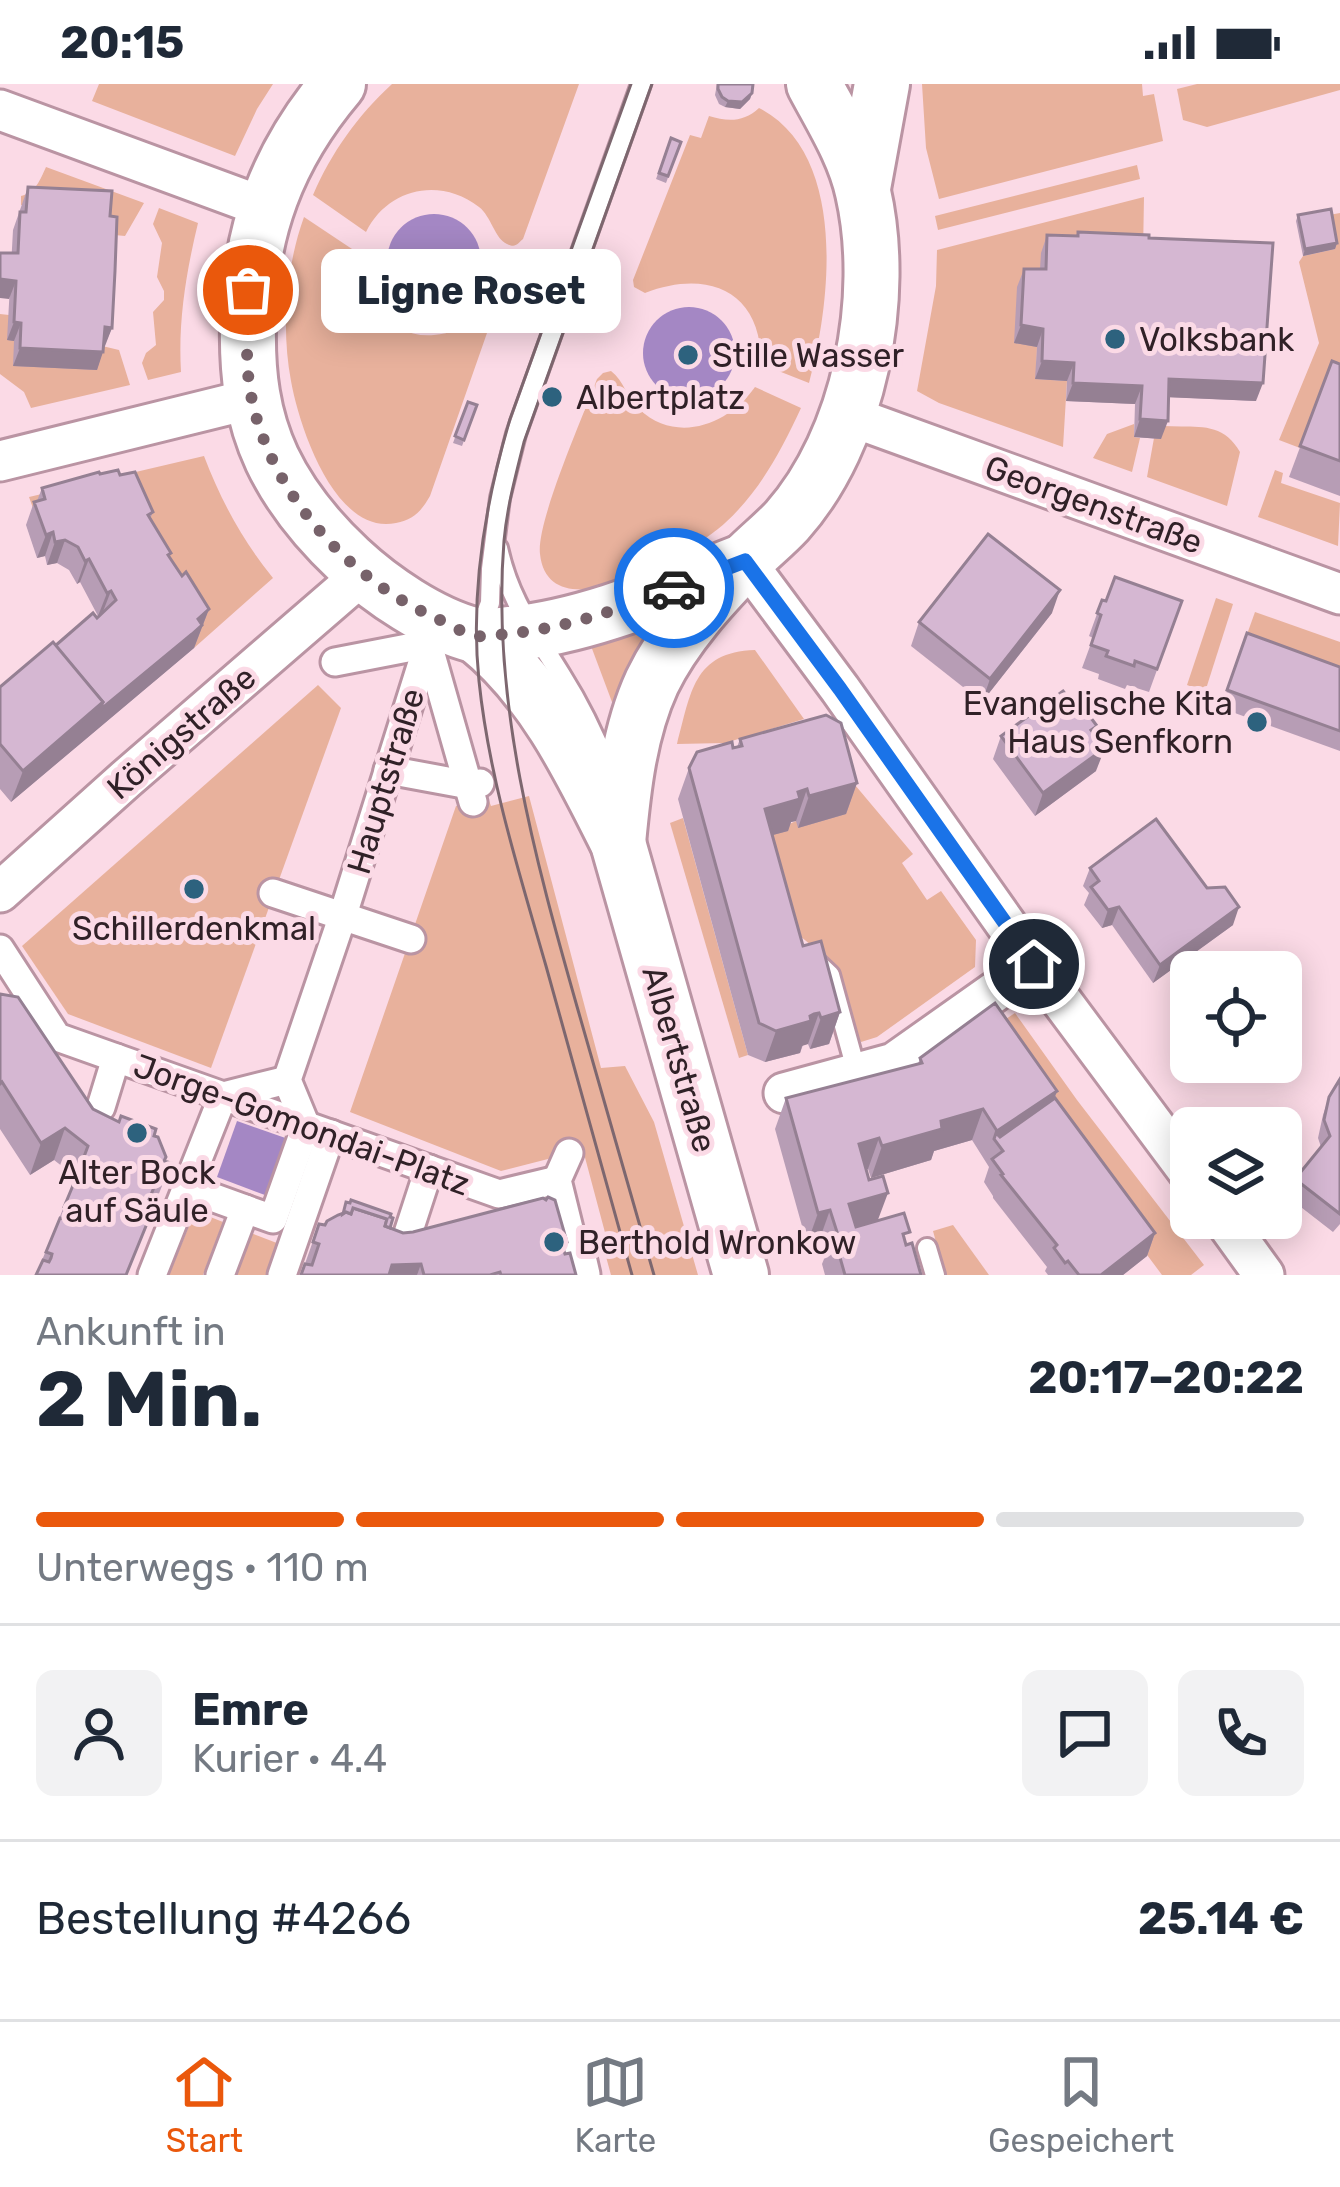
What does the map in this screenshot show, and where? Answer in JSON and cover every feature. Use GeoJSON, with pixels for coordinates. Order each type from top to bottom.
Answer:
{"type":"FeatureCollection","features":[{"type":"Feature","properties":{"kind":"main road"},"geometry":{"type":"LineString","coordinates":[[338,84],[291,151],[253,250],[248,290],[251,399],[286,486],[312,522],[364,574],[452,640],[532,632],[623,607],[745,561],[789,519],[825,465],[847,416],[863,352],[873,264],[863,188],[814,84]]}},
{"type":"Feature","properties":{"kind":"main road"},"geometry":{"type":"LineString","coordinates":[[863,188],[882,84]]}},
{"type":"Feature","properties":{"kind":"main road","name":"Albertstraße"},"geometry":{"type":"LineString","coordinates":[[741,1275],[620,822],[628,760],[651,684],[674,643],[745,561]]}},
{"type":"Feature","properties":{"kind":"main road","name":"Albertstraße"},"geometry":{"type":"LineString","coordinates":[[452,640],[504,658],[542,707],[593,793],[620,822]]}},
{"type":"Feature","properties":{"kind":"street"},"geometry":{"type":"LineString","coordinates":[[0,110],[266,208]]}},
{"type":"Feature","properties":{"kind":"street"},"geometry":{"type":"LineString","coordinates":[[0,460],[251,399]]}},
{"type":"Feature","properties":{"kind":"street","name":"Georgenstraße"},"geometry":{"type":"LineString","coordinates":[[847,416],[1340,594]]}},
{"type":"Feature","properties":{"kind":"street"},"geometry":{"type":"LineString","coordinates":[[745,561],[1170,1147]]}},
{"type":"Feature","properties":{"kind":"street","name":"Königstraße"},"geometry":{"type":"LineString","coordinates":[[0,892],[364,574]]}},
{"type":"Feature","properties":{"kind":"street"},"geometry":{"type":"LineString","coordinates":[[334,662],[452,640],[475,790],[388,770]]}},
{"type":"Feature","properties":{"kind":"street","name":"Hauptstraße"},"geometry":{"type":"LineString","coordinates":[[287,1080],[388,770],[452,640]]}},
{"type":"Feature","properties":{"kind":"street","name":"Hauptstraße"},"geometry":{"type":"LineString","coordinates":[[274,893],[411,939]]}},
{"type":"Feature","properties":{"kind":"street","name":"Jorge-Gomondai-Platz"},"geometry":{"type":"LineString","coordinates":[[0,949],[57,1037],[499,1194],[557,1180]]}},
{"type":"Feature","properties":{"kind":"street"},"geometry":{"type":"LineString","coordinates":[[784,1093],[894,1063],[1034,964]]}},
{"type":"Feature","properties":{"kind":"street"},"geometry":{"type":"LineString","coordinates":[[0,1006],[26,989]]}},
{"type":"Feature","properties":{"kind":"street","name":"Jorge-Gomondai-Platz"},"geometry":{"type":"LineString","coordinates":[[101,1107],[116,1058]]}},
{"type":"Feature","properties":{"kind":"street"},"geometry":{"type":"LineString","coordinates":[[152,1275],[223,1096],[287,1080],[318,1130],[286,1223],[282,1275]]}},
{"type":"Feature","properties":{"kind":"street"},"geometry":{"type":"LineString","coordinates":[[569,1153],[557,1180],[577,1262]]}},
{"type":"Feature","properties":{"kind":"street"},"geometry":{"type":"LineString","coordinates":[[398,1264],[429,1169]]}},
{"type":"Feature","properties":{"kind":"street"},"geometry":{"type":"LineString","coordinates":[[187,1188],[286,1223]]}},
{"type":"Feature","properties":{"kind":"street"},"geometry":{"type":"LineString","coordinates":[[220,1275],[245,1209]]}},
{"type":"Feature","properties":{"kind":"street"},"geometry":{"type":"LineString","coordinates":[[1238,1239],[1264,1275]]}},
{"type":"Feature","properties":{"kind":"lane"},"geometry":{"type":"LineString","coordinates":[[452,640],[490,603],[500,498],[516,434],[641,84]]}},
{"type":"Feature","properties":{"kind":"lane"},"geometry":{"type":"LineString","coordinates":[[495,535],[509,587],[590,726],[620,822]]}},
{"type":"Feature","properties":{"kind":"lane"},"geometry":{"type":"LineString","coordinates":[[804,951],[830,975],[857,1073]]}},
{"type":"Feature","properties":{"kind":"lane"},"geometry":{"type":"LineString","coordinates":[[927,1248],[935,1275]]}},
{"type":"Feature","properties":{"kind":"shaded area"},"geometry":{"type":"Polygon","coordinates":[[[99,84],[273,84],[235,156],[92,101],[99,84]]]}},
{"type":"Feature","properties":{"kind":"shaded area"},"geometry":{"type":"Polygon","coordinates":[[[392,84],[579,84],[518,244],[503,241],[479,207],[448,192],[432,190],[401,197],[387,205],[366,232],[313,195],[346,135],[392,84]]]}},
{"type":"Feature","properties":{"kind":"shaded area"},"geometry":{"type":"Polygon","coordinates":[[[922,84],[1142,84],[1143,96],[1154,94],[1163,141],[939,199],[926,148],[922,84]]]}},
{"type":"Feature","properties":{"kind":"shaded area"},"geometry":{"type":"Polygon","coordinates":[[[1197,84],[1340,84],[1340,90],[1207,127],[1183,120],[1177,89],[1197,84]]]}},
{"type":"Feature","properties":{"kind":"shaded area"},"geometry":{"type":"Polygon","coordinates":[[[759,108],[788,130],[807,159],[820,194],[826,273],[809,383],[761,364],[752,318],[727,292],[709,285],[668,286],[645,293],[634,287],[690,135],[701,138],[709,116],[736,120],[759,108]]]}},
{"type":"Feature","properties":{"kind":"shaded area"},"geometry":{"type":"Polygon","coordinates":[[[1137,165],[1140,179],[938,230],[935,216],[1137,165]]]}},
{"type":"Feature","properties":{"kind":"shaded area"},"geometry":{"type":"Polygon","coordinates":[[[46,167],[144,203],[125,236],[104,234],[105,209],[21,205],[21,196],[34,188],[46,167]]]}},
{"type":"Feature","properties":{"kind":"shaded area"},"geometry":{"type":"Polygon","coordinates":[[[1144,197],[1143,253],[1039,287],[1036,379],[1067,381],[1063,447],[917,391],[936,286],[937,250],[1144,197]]]}},
{"type":"Feature","properties":{"kind":"shaded area"},"geometry":{"type":"Polygon","coordinates":[[[159,208],[198,223],[184,297],[181,372],[148,380],[142,363],[156,345],[153,312],[164,300],[157,277],[162,243],[153,224],[159,208]]]}},
{"type":"Feature","properties":{"kind":"shaded area"},"geometry":{"type":"Polygon","coordinates":[[[1340,213],[1340,400],[1300,448],[1279,440],[1319,343],[1299,262],[1303,256],[1335,249],[1329,215],[1340,213]]]}},
{"type":"Feature","properties":{"kind":"shaded area"},"geometry":{"type":"Polygon","coordinates":[[[434,214],[467,228],[481,261],[467,294],[434,308],[401,294],[387,261],[401,228],[434,214]]]}},
{"type":"Feature","properties":{"kind":"shaded area"},"geometry":{"type":"Polygon","coordinates":[[[304,217],[361,255],[372,299],[390,322],[418,334],[480,324],[487,333],[430,496],[417,514],[402,522],[374,522],[355,513],[324,474],[302,424],[291,381],[286,319],[289,277],[304,217]]]}},
{"type":"Feature","properties":{"kind":"shaded area","name":"Stille Wasser"},"geometry":{"type":"Polygon","coordinates":[[[689,307],[707,310],[722,320],[732,335],[732,371],[722,386],[707,396],[689,399],[671,396],[656,386],[646,371],[643,353],[646,335],[656,320],[671,310],[689,307]]]}},
{"type":"Feature","properties":{"kind":"shaded area"},"geometry":{"type":"Polygon","coordinates":[[[0,314],[9,315],[14,366],[98,345],[119,350],[130,385],[31,408],[24,392],[0,374],[0,314]]]}},
{"type":"Feature","properties":{"kind":"shaded area"},"geometry":{"type":"Polygon","coordinates":[[[611,371],[639,409],[670,426],[686,428],[717,420],[755,387],[801,408],[759,484],[709,536],[624,581],[568,588],[549,578],[540,554],[541,539],[597,379],[611,371]]]}},
{"type":"Feature","properties":{"kind":"shaded area"},"geometry":{"type":"Polygon","coordinates":[[[1134,424],[1134,437],[1140,438],[1132,472],[1093,458],[1107,434],[1134,424]]]}},
{"type":"Feature","properties":{"kind":"shaded area"},"geometry":{"type":"Polygon","coordinates":[[[1162,426],[1216,430],[1233,442],[1240,452],[1227,506],[1147,477],[1154,438],[1162,426]]]}},
{"type":"Feature","properties":{"kind":"shaded area"},"geometry":{"type":"Polygon","coordinates":[[[204,456],[234,520],[273,578],[194,648],[34,511],[29,497],[204,456]]]}},
{"type":"Feature","properties":{"kind":"shaded area"},"geometry":{"type":"Polygon","coordinates":[[[1275,470],[1283,473],[1281,483],[1340,503],[1338,546],[1258,517],[1275,470]]]}},
{"type":"Feature","properties":{"kind":"shaded area"},"geometry":{"type":"Polygon","coordinates":[[[1216,598],[1233,604],[1205,692],[1187,685],[1216,598]]]}},
{"type":"Feature","properties":{"kind":"shaded area"},"geometry":{"type":"Polygon","coordinates":[[[1255,612],[1340,642],[1340,687],[1241,651],[1255,612]]]}},
{"type":"Feature","properties":{"kind":"shaded area"},"geometry":{"type":"Polygon","coordinates":[[[658,624],[620,702],[612,702],[585,630],[658,624]]]}},
{"type":"Feature","properties":{"kind":"shaded area"},"geometry":{"type":"Polygon","coordinates":[[[755,650],[804,719],[725,743],[677,744],[691,692],[707,667],[719,658],[755,650]]]}},
{"type":"Feature","properties":{"kind":"shaded area"},"geometry":{"type":"Polygon","coordinates":[[[318,685],[341,708],[211,1068],[68,1014],[22,946],[318,685]]]}},
{"type":"Feature","properties":{"kind":"shaded area"},"geometry":{"type":"Polygon","coordinates":[[[829,754],[913,854],[902,863],[927,900],[941,891],[976,940],[975,967],[877,1037],[861,1042],[854,1036],[835,965],[794,931],[754,840],[796,821],[829,754]]]}},
{"type":"Feature","properties":{"kind":"shaded area"},"geometry":{"type":"Polygon","coordinates":[[[529,796],[601,1068],[625,1066],[654,1122],[698,1275],[611,1275],[602,1242],[607,1240],[583,1150],[501,1171],[350,1112],[456,806],[488,798],[491,806],[529,796]]]}},
{"type":"Feature","properties":{"kind":"shaded area"},"geometry":{"type":"Polygon","coordinates":[[[683,818],[748,1055],[739,1058],[670,823],[683,818]]]}},
{"type":"Feature","properties":{"kind":"shaded area"},"geometry":{"type":"Polygon","coordinates":[[[1015,1013],[1170,1221],[1170,1239],[1184,1239],[1204,1265],[1191,1275],[1162,1275],[983,1034],[1015,1013]]]}},
{"type":"Feature","properties":{"kind":"shaded area"},"geometry":{"type":"Polygon","coordinates":[[[237,1121],[294,1141],[273,1198],[217,1177],[237,1121]]]}},
{"type":"Feature","properties":{"kind":"shaded area"},"geometry":{"type":"Polygon","coordinates":[[[195,1211],[223,1222],[203,1275],[169,1275],[195,1211]]]}},
{"type":"Feature","properties":{"kind":"shaded area"},"geometry":{"type":"Polygon","coordinates":[[[953,1225],[989,1275],[945,1275],[933,1231],[953,1225]]]}},
{"type":"Feature","properties":{"kind":"shaded area"},"geometry":{"type":"Polygon","coordinates":[[[251,1233],[282,1245],[272,1275],[235,1275],[251,1233]]]}},
{"type":"Feature","properties":{"kind":"building"},"geometry":{"type":"Polygon","coordinates":[[[718,84],[753,84],[752,93],[742,102],[728,101],[718,84]]]}},
{"type":"Feature","properties":{"kind":"building"},"geometry":{"type":"Polygon","coordinates":[[[671,138],[681,142],[668,176],[659,173],[671,138]]]}},
{"type":"Feature","properties":{"kind":"building"},"geometry":{"type":"Polygon","coordinates":[[[28,187],[112,191],[110,216],[117,217],[112,328],[105,327],[103,352],[20,348],[21,323],[14,322],[16,281],[0,279],[0,253],[18,253],[20,212],[26,212],[28,187]]]}},
{"type":"Feature","properties":{"kind":"building"},"geometry":{"type":"Polygon","coordinates":[[[1331,209],[1337,243],[1305,249],[1298,215],[1331,209]]]}},
{"type":"Feature","properties":{"kind":"building"},"geometry":{"type":"Polygon","coordinates":[[[1078,232],[1273,243],[1263,383],[1169,379],[1168,421],[1140,419],[1142,386],[1073,383],[1074,363],[1042,361],[1043,329],[1021,325],[1024,269],[1046,269],[1047,235],[1078,236],[1078,232]]]}},
{"type":"Feature","properties":{"kind":"building"},"geometry":{"type":"Polygon","coordinates":[[[1332,361],[1340,364],[1340,461],[1300,446],[1332,361]]]}},
{"type":"Feature","properties":{"kind":"building"},"geometry":{"type":"Polygon","coordinates":[[[468,402],[477,405],[464,440],[455,436],[468,402]]]}},
{"type":"Feature","properties":{"kind":"building"},"geometry":{"type":"Polygon","coordinates":[[[118,470],[120,475],[135,472],[153,512],[148,515],[168,555],[182,576],[186,572],[209,609],[198,619],[202,625],[100,710],[103,702],[55,646],[116,600],[78,547],[65,540],[55,542],[53,532],[46,535],[34,502],[45,499],[42,488],[118,470]]]}},
{"type":"Feature","properties":{"kind":"building"},"geometry":{"type":"Polygon","coordinates":[[[988,534],[1060,590],[990,679],[919,622],[988,534]]]}},
{"type":"Feature","properties":{"kind":"building"},"geometry":{"type":"Polygon","coordinates":[[[1115,577],[1182,601],[1157,669],[1106,656],[1108,651],[1091,645],[1101,615],[1097,613],[1115,577]]]}},
{"type":"Feature","properties":{"kind":"building"},"geometry":{"type":"Polygon","coordinates":[[[1247,633],[1340,667],[1340,731],[1227,690],[1247,633]]]}},
{"type":"Feature","properties":{"kind":"building"},"geometry":{"type":"Polygon","coordinates":[[[53,642],[103,702],[23,771],[0,744],[0,687],[53,642]]]}},
{"type":"Feature","properties":{"kind":"building"},"geometry":{"type":"Polygon","coordinates":[[[1063,691],[1074,706],[1079,702],[1097,726],[1091,730],[1105,748],[1043,793],[1001,736],[1063,691]]]}},
{"type":"Feature","properties":{"kind":"building"},"geometry":{"type":"Polygon","coordinates":[[[826,715],[841,723],[857,783],[809,796],[807,789],[798,792],[800,799],[765,809],[803,946],[821,941],[840,1012],[821,1018],[814,1014],[811,1021],[776,1031],[759,1023],[689,768],[697,752],[732,742],[733,748],[742,746],[740,739],[826,715]]]}},
{"type":"Feature","properties":{"kind":"building"},"geometry":{"type":"Polygon","coordinates":[[[1156,819],[1207,888],[1225,887],[1239,907],[1179,951],[1170,951],[1170,958],[1160,965],[1119,907],[1108,910],[1091,887],[1099,881],[1090,868],[1156,819]]]}},
{"type":"Feature","properties":{"kind":"building"},"geometry":{"type":"Polygon","coordinates":[[[0,994],[18,997],[93,1109],[119,1122],[121,1116],[156,1129],[154,1136],[164,1161],[171,1163],[148,1202],[155,1204],[126,1275],[36,1275],[43,1260],[51,1258],[46,1252],[60,1218],[66,1220],[70,1210],[64,1207],[79,1171],[85,1173],[89,1165],[82,1162],[88,1146],[65,1128],[41,1143],[0,1084],[0,994]]]}},
{"type":"Feature","properties":{"kind":"building"},"geometry":{"type":"Polygon","coordinates":[[[995,1003],[1057,1091],[997,1131],[983,1109],[941,1121],[942,1129],[882,1146],[879,1138],[859,1144],[869,1180],[883,1176],[888,1193],[849,1204],[856,1227],[904,1213],[910,1232],[903,1234],[906,1245],[912,1243],[921,1275],[845,1275],[830,1210],[818,1213],[786,1098],[922,1063],[920,1058],[995,1003]]]}},
{"type":"Feature","properties":{"kind":"building"},"geometry":{"type":"Polygon","coordinates":[[[1340,1079],[1340,1214],[1302,1184],[1302,1170],[1330,1136],[1324,1120],[1329,1097],[1340,1079]]]}},
{"type":"Feature","properties":{"kind":"building"},"geometry":{"type":"Polygon","coordinates":[[[1055,1098],[1155,1233],[1101,1275],[1079,1275],[1065,1263],[1054,1248],[1057,1245],[992,1159],[1003,1151],[994,1139],[996,1133],[1000,1137],[1055,1098]]]}},
{"type":"Feature","properties":{"kind":"building"},"geometry":{"type":"Polygon","coordinates":[[[548,1197],[555,1200],[567,1242],[563,1248],[565,1254],[570,1253],[576,1275],[424,1275],[421,1264],[392,1265],[389,1275],[301,1275],[305,1264],[312,1265],[319,1224],[351,1214],[353,1208],[387,1219],[385,1226],[403,1233],[548,1197]]]}},
{"type":"Feature","properties":{"kind":"building"},"geometry":{"type":"Polygon","coordinates":[[[351,1200],[391,1214],[390,1228],[385,1226],[387,1219],[353,1208],[351,1214],[343,1214],[351,1200]]]}},
{"type":"Feature","properties":{"kind":"tram line"},"geometry":{"type":"LineString","coordinates":[[631,84],[510,419],[487,516],[478,582],[477,648],[497,789],[632,1275]]}},
{"type":"Feature","properties":{"kind":"tram line"},"geometry":{"type":"LineString","coordinates":[[652,84],[524,442],[505,528],[502,601],[510,719],[532,837],[654,1275]]}},
{"type":"Feature","properties":{"kind":"way so far"},"geometry":{"type":"LineString","coordinates":[[248,290],[251,399],[272,460],[326,538],[386,590],[477,636],[532,632],[569,623],[674,588]]}},
{"type":"Feature","properties":{"kind":"place","name":"Ligne Roset"},"geometry":{"type":"Point","coordinates":[248,290]}},
{"type":"Feature","properties":{"kind":"place","name":"Volksbank"},"geometry":{"type":"Point","coordinates":[1115,339]}},
{"type":"Feature","properties":{"kind":"place","name":"Stille Wasser"},"geometry":{"type":"Point","coordinates":[688,355]}},
{"type":"Feature","properties":{"kind":"place","name":"Albertplatz"},"geometry":{"type":"Point","coordinates":[552,397]}},
{"type":"Feature","properties":{"kind":"place","name":"Evangelische Kita Haus Senfkorn"},"geometry":{"type":"Point","coordinates":[1257,722]}},
{"type":"Feature","properties":{"kind":"place","name":"Schillerdenkmal"},"geometry":{"type":"Point","coordinates":[194,889]}},
{"type":"Feature","properties":{"kind":"place","name":"Alter Bock auf Säule"},"geometry":{"type":"Point","coordinates":[137,1133]}},
{"type":"Feature","properties":{"kind":"place","name":"Berthold Wronkow"},"geometry":{"type":"Point","coordinates":[554,1242]}},
{"type":"Feature","properties":{"kind":"route"},"geometry":{"type":"LineString","coordinates":[[674,588],[745,561],[1034,964]]}}]}
